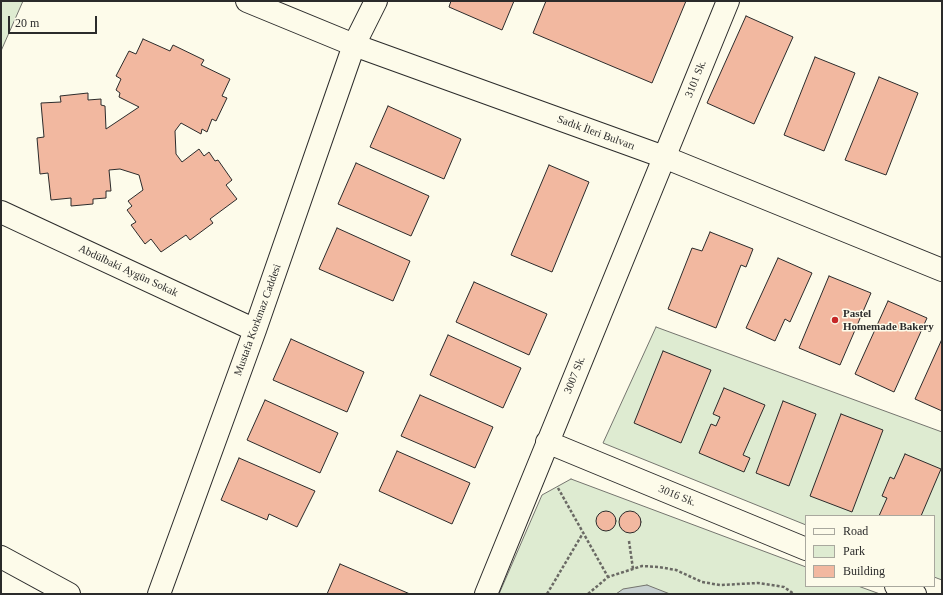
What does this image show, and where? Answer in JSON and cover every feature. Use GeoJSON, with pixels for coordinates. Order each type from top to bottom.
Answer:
{"type":"FeatureCollection","features":[{"type":"Feature","properties":{"kind":"street","name":"Sadık İleri Bulvarı"},"geometry":{"type":"LineString","coordinates":[[248,1],[354,45],[664,157],[942,270]]}},
{"type":"Feature","properties":{"kind":"street","name":"Mustafa Korkmaz Caddesi"},"geometry":{"type":"LineString","coordinates":[[161,593],[255,330],[354,45],[376,1]]}},
{"type":"Feature","properties":{"kind":"street","name":"3101 Sk."},"geometry":{"type":"LineString","coordinates":[[664,157],[728,1]]}},
{"type":"Feature","properties":{"kind":"street","name":"3007 Sk."},"geometry":{"type":"LineString","coordinates":[[486,594],[664,157]]}},
{"type":"Feature","properties":{"kind":"street","name":"Abdülbaki Aygün Sokak"},"geometry":{"type":"LineString","coordinates":[[1,212],[255,330]]}},
{"type":"Feature","properties":{"kind":"street","name":"3016 Sk."},"geometry":{"type":"LineString","coordinates":[[544,450],[805,549]]}},
{"type":"Feature","properties":{"kind":"street"},"geometry":{"type":"LineString","coordinates":[[1,557],[69,594]]}},
{"type":"Feature","properties":{"kind":"street"},"geometry":{"type":"LineString","coordinates":[[898,587],[915,594]]}},
{"type":"Feature","properties":{"kind":"path"},"geometry":{"type":"LineString","coordinates":[[544,450],[583,532],[608,577]]}},
{"type":"Feature","properties":{"kind":"path"},"geometry":{"type":"LineString","coordinates":[[547,594],[583,532]]}},
{"type":"Feature","properties":{"kind":"path"},"geometry":{"type":"LineString","coordinates":[[629,541],[633,569]]}},
{"type":"Feature","properties":{"kind":"path"},"geometry":{"type":"LineString","coordinates":[[588,594],[608,577],[642,566],[659,567],[682,573],[702,582],[720,585],[758,582],[784,587],[794,594]]}},
{"type":"Feature","properties":{"kind":"green space"},"geometry":{"type":"Polygon","coordinates":[[[1,1],[23,1],[1,51],[1,1]]]}},
{"type":"Feature","properties":{"kind":"green space"},"geometry":{"type":"Polygon","coordinates":[[[656,327],[942,432],[942,580],[935,577],[935,515],[805,515],[805,525],[603,443],[656,327]]]}},
{"type":"Feature","properties":{"kind":"green space"},"geometry":{"type":"Polygon","coordinates":[[[571,479],[805,567],[805,587],[861,587],[880,594],[499,594],[542,495],[571,479]]]}},
{"type":"Feature","properties":{"kind":"shaded area"},"geometry":{"type":"Polygon","coordinates":[[[647,585],[670,594],[616,594],[623,589],[647,585]]]}},
{"type":"Feature","properties":{"kind":"building"},"geometry":{"type":"Polygon","coordinates":[[[451,1],[514,1],[502,30],[449,7],[451,1]]]}},
{"type":"Feature","properties":{"kind":"building"},"geometry":{"type":"Polygon","coordinates":[[[546,1],[686,1],[652,83],[533,33],[546,1]]]}},
{"type":"Feature","properties":{"kind":"building"},"geometry":{"type":"Polygon","coordinates":[[[746,16],[793,37],[754,124],[707,103],[746,16]]]}},
{"type":"Feature","properties":{"kind":"building"},"geometry":{"type":"Polygon","coordinates":[[[143,39],[170,51],[173,45],[204,60],[201,65],[230,79],[222,96],[227,98],[216,121],[212,119],[207,132],[202,129],[201,134],[181,123],[175,131],[176,154],[182,162],[199,149],[204,156],[209,152],[215,161],[218,160],[232,180],[226,185],[237,199],[210,219],[213,223],[190,240],[186,235],[161,252],[151,239],[145,244],[131,225],[136,222],[127,210],[132,206],[128,201],[143,190],[139,175],[120,169],[109,170],[111,191],[106,191],[106,198],[93,199],[93,204],[71,206],[71,198],[51,200],[48,173],[40,174],[37,138],[44,137],[41,103],[61,102],[60,96],[88,93],[88,100],[101,99],[101,105],[105,106],[106,129],[139,107],[119,97],[120,93],[116,90],[121,79],[116,76],[129,51],[136,54],[143,39]]]}},
{"type":"Feature","properties":{"kind":"building"},"geometry":{"type":"Polygon","coordinates":[[[815,57],[855,73],[824,151],[784,135],[815,57]]]}},
{"type":"Feature","properties":{"kind":"building"},"geometry":{"type":"Polygon","coordinates":[[[879,77],[918,93],[886,175],[845,160],[879,77]]]}},
{"type":"Feature","properties":{"kind":"building"},"geometry":{"type":"Polygon","coordinates":[[[388,106],[461,139],[444,179],[370,147],[388,106]]]}},
{"type":"Feature","properties":{"kind":"building"},"geometry":{"type":"Polygon","coordinates":[[[356,163],[429,196],[411,236],[338,204],[356,163]]]}},
{"type":"Feature","properties":{"kind":"building"},"geometry":{"type":"Polygon","coordinates":[[[549,165],[589,182],[552,272],[511,255],[549,165]]]}},
{"type":"Feature","properties":{"kind":"building"},"geometry":{"type":"Polygon","coordinates":[[[337,228],[410,261],[393,301],[319,269],[337,228]]]}},
{"type":"Feature","properties":{"kind":"building"},"geometry":{"type":"Polygon","coordinates":[[[710,232],[753,249],[746,267],[741,265],[716,328],[668,309],[692,248],[702,251],[710,232]]]}},
{"type":"Feature","properties":{"kind":"building"},"geometry":{"type":"Polygon","coordinates":[[[778,258],[812,273],[790,322],[785,319],[775,341],[746,328],[778,258]]]}},
{"type":"Feature","properties":{"kind":"building","name":"Pastel Homemade Bakery"},"geometry":{"type":"Polygon","coordinates":[[[829,276],[871,293],[840,365],[799,348],[829,276]]]}},
{"type":"Feature","properties":{"kind":"building"},"geometry":{"type":"Polygon","coordinates":[[[474,282],[547,314],[529,355],[456,322],[474,282]]]}},
{"type":"Feature","properties":{"kind":"building"},"geometry":{"type":"Polygon","coordinates":[[[888,301],[927,318],[894,392],[855,374],[888,301]]]}},
{"type":"Feature","properties":{"kind":"building"},"geometry":{"type":"Polygon","coordinates":[[[448,335],[521,368],[503,408],[430,375],[448,335]]]}},
{"type":"Feature","properties":{"kind":"building"},"geometry":{"type":"Polygon","coordinates":[[[291,339],[364,372],[347,412],[273,380],[291,339]]]}},
{"type":"Feature","properties":{"kind":"building"},"geometry":{"type":"Polygon","coordinates":[[[942,339],[942,411],[915,399],[942,339]]]}},
{"type":"Feature","properties":{"kind":"building"},"geometry":{"type":"Polygon","coordinates":[[[663,351],[711,370],[681,443],[634,423],[663,351]]]}},
{"type":"Feature","properties":{"kind":"building"},"geometry":{"type":"Polygon","coordinates":[[[724,388],[765,405],[743,455],[750,458],[744,472],[699,453],[711,424],[716,426],[720,417],[713,414],[724,388]]]}},
{"type":"Feature","properties":{"kind":"building"},"geometry":{"type":"Polygon","coordinates":[[[420,395],[493,427],[475,468],[401,436],[420,395]]]}},
{"type":"Feature","properties":{"kind":"building"},"geometry":{"type":"Polygon","coordinates":[[[265,400],[338,433],[320,473],[247,440],[265,400]]]}},
{"type":"Feature","properties":{"kind":"building"},"geometry":{"type":"Polygon","coordinates":[[[783,401],[816,414],[789,486],[756,473],[783,401]]]}},
{"type":"Feature","properties":{"kind":"building"},"geometry":{"type":"Polygon","coordinates":[[[841,414],[883,430],[852,512],[810,496],[841,414]]]}},
{"type":"Feature","properties":{"kind":"building"},"geometry":{"type":"Polygon","coordinates":[[[397,451],[470,483],[452,524],[379,491],[397,451]]]}},
{"type":"Feature","properties":{"kind":"building"},"geometry":{"type":"Polygon","coordinates":[[[905,454],[941,469],[921,515],[879,515],[887,498],[882,496],[890,477],[894,479],[905,454]]]}},
{"type":"Feature","properties":{"kind":"building"},"geometry":{"type":"Polygon","coordinates":[[[239,458],[315,491],[297,527],[269,514],[267,520],[221,500],[239,458]]]}},
{"type":"Feature","properties":{"kind":"building"},"geometry":{"type":"Polygon","coordinates":[[[606,511],[613,514],[616,521],[613,528],[606,531],[599,528],[596,521],[599,514],[606,511]]]}},
{"type":"Feature","properties":{"kind":"building"},"geometry":{"type":"Polygon","coordinates":[[[630,511],[638,514],[641,522],[638,530],[630,533],[622,530],[619,522],[622,514],[630,511]]]}},
{"type":"Feature","properties":{"kind":"building"},"geometry":{"type":"Polygon","coordinates":[[[340,564],[410,594],[327,594],[340,564]]]}},
{"type":"Feature","properties":{"kind":"place","name":"Pastel Homemade Bakery"},"geometry":{"type":"Point","coordinates":[835,320]}}]}
